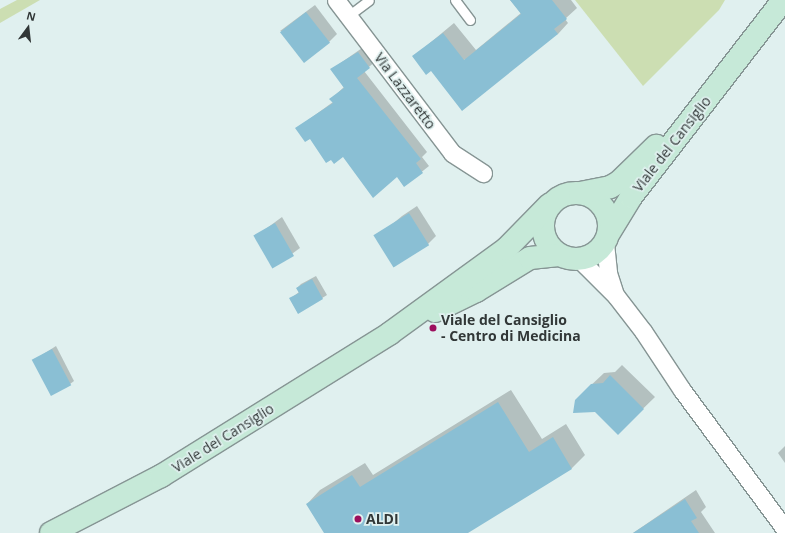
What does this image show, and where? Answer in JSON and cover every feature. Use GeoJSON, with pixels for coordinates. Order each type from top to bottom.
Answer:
{"type":"FeatureCollection","features":[{"type":"Feature","properties":{"kind":"main road","name":"Viale del Cansiglio"},"geometry":{"type":"LineString","coordinates":[[607,238],[632,197],[784,0]]}},
{"type":"Feature","properties":{"kind":"main road","name":"Viale del Cansiglio"},"geometry":{"type":"LineString","coordinates":[[580,193],[610,186],[626,176],[739,58]]}},
{"type":"Feature","properties":{"kind":"main road"},"geometry":{"type":"LineString","coordinates":[[568,193],[580,193],[591,196],[600,203],[607,212],[607,238],[599,251],[569,257],[544,239],[542,227],[544,216],[549,205],[568,193]]}},
{"type":"Feature","properties":{"kind":"main road","name":"Viale del Cansiglio"},"geometry":{"type":"LineString","coordinates":[[51,533],[161,476],[389,334],[506,249],[549,205]]}},
{"type":"Feature","properties":{"kind":"main road","name":"Viale del Cansiglio"},"geometry":{"type":"LineString","coordinates":[[389,334],[476,291],[530,258],[569,257]]}},
{"type":"Feature","properties":{"kind":"street","name":"Via Lazzaretto"},"geometry":{"type":"LineString","coordinates":[[336,0],[452,153],[483,173]]}},
{"type":"Feature","properties":{"kind":"street"},"geometry":{"type":"LineString","coordinates":[[607,238],[608,273],[616,296]]}},
{"type":"Feature","properties":{"kind":"street"},"geometry":{"type":"LineString","coordinates":[[569,257],[616,296],[644,331],[682,390],[785,529]]}},
{"type":"Feature","properties":{"kind":"lane"},"geometry":{"type":"LineString","coordinates":[[348,16],[369,0]]}},
{"type":"Feature","properties":{"kind":"lane"},"geometry":{"type":"LineString","coordinates":[[455,0],[470,20]]}},
{"type":"Feature","properties":{"kind":"green space"},"geometry":{"type":"Polygon","coordinates":[[[17,0],[40,0],[0,23],[0,9],[17,0]]]}},
{"type":"Feature","properties":{"kind":"green space"},"geometry":{"type":"Polygon","coordinates":[[[575,0],[725,0],[719,10],[643,86],[575,0]]]}},
{"type":"Feature","properties":{"kind":"building"},"geometry":{"type":"Polygon","coordinates":[[[510,0],[552,0],[567,19],[554,29],[558,34],[462,111],[431,71],[426,75],[412,56],[443,33],[464,60],[521,14],[510,0]]]}},
{"type":"Feature","properties":{"kind":"building"},"geometry":{"type":"Polygon","coordinates":[[[306,12],[330,43],[304,63],[280,32],[306,12]]]}},
{"type":"Feature","properties":{"kind":"building"},"geometry":{"type":"Polygon","coordinates":[[[358,52],[370,68],[357,78],[421,159],[416,163],[423,173],[404,187],[397,177],[373,198],[343,157],[334,164],[331,160],[326,163],[310,139],[305,142],[295,128],[333,103],[329,99],[344,88],[330,69],[358,52]]]}},
{"type":"Feature","properties":{"kind":"building"},"geometry":{"type":"Polygon","coordinates":[[[409,213],[429,245],[394,267],[373,235],[409,213]]]}},
{"type":"Feature","properties":{"kind":"building"},"geometry":{"type":"Polygon","coordinates":[[[275,223],[294,256],[272,268],[253,236],[275,223]]]}},
{"type":"Feature","properties":{"kind":"building"},"geometry":{"type":"Polygon","coordinates":[[[312,279],[323,299],[298,314],[289,298],[299,293],[296,288],[312,279]]]}},
{"type":"Feature","properties":{"kind":"building"},"geometry":{"type":"Polygon","coordinates":[[[52,349],[71,385],[51,396],[32,360],[52,349]]]}},
{"type":"Feature","properties":{"kind":"building"},"geometry":{"type":"Polygon","coordinates":[[[610,375],[644,409],[618,435],[595,412],[573,413],[575,400],[591,384],[603,383],[610,375]]]}},
{"type":"Feature","properties":{"kind":"building"},"geometry":{"type":"Polygon","coordinates":[[[498,402],[529,452],[553,437],[572,469],[468,533],[324,533],[306,504],[352,475],[360,487],[498,402]]]}},
{"type":"Feature","properties":{"kind":"building"},"geometry":{"type":"Polygon","coordinates":[[[685,499],[697,518],[691,521],[699,533],[633,533],[685,499]]]}},
{"type":"Feature","properties":{"kind":"place","name":"Viale del Cansiglio - Centro di Medicina"},"geometry":{"type":"Point","coordinates":[433,328]}},
{"type":"Feature","properties":{"kind":"place","name":"ALDI"},"geometry":{"type":"Point","coordinates":[358,519]}}]}
